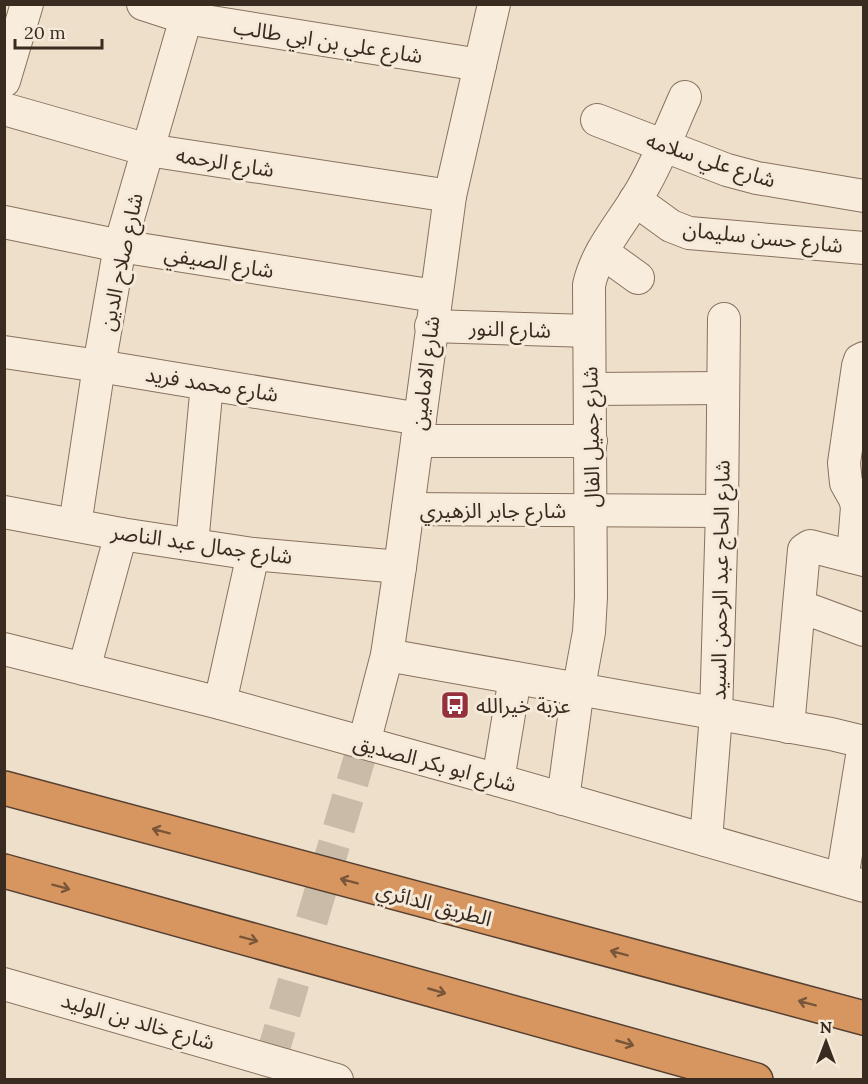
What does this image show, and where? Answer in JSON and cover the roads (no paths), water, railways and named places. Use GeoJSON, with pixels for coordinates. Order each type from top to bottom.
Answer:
{"type":"FeatureCollection","features":[{"type":"Feature","properties":{"kind":"highway","name":"الطريق الدائري"},"geometry":{"type":"LineString","coordinates":[[4,788],[864,1018]]}},
{"type":"Feature","properties":{"kind":"highway"},"geometry":{"type":"LineString","coordinates":[[4,871],[756,1080]]}},
{"type":"Feature","properties":{"kind":"street"},"geometry":{"type":"LineString","coordinates":[[4,81],[27,4]]}},
{"type":"Feature","properties":{"kind":"street","name":"شارع علي بن ابي طالب"},"geometry":{"type":"LineString","coordinates":[[143,4],[480,64]]}},
{"type":"Feature","properties":{"kind":"street","name":"شارع الامامين"},"geometry":{"type":"LineString","coordinates":[[364,743],[387,655],[450,196],[494,4]]}},
{"type":"Feature","properties":{"kind":"street","name":"شارع صلاح الدين"},"geometry":{"type":"LineString","coordinates":[[75,525],[120,246],[188,11]]}},
{"type":"Feature","properties":{"kind":"street","name":"شارع جميل الفال"},"geometry":{"type":"LineString","coordinates":[[563,799],[591,609],[589,285],[602,252],[635,201],[685,97]]}},
{"type":"Feature","properties":{"kind":"street","name":"شارع الرحمه"},"geometry":{"type":"LineString","coordinates":[[4,110],[148,150],[450,196]]}},
{"type":"Feature","properties":{"kind":"street","name":"شارع علي سلامه"},"geometry":{"type":"LineString","coordinates":[[597,120],[727,170],[757,178],[864,196]]}},
{"type":"Feature","properties":{"kind":"street","name":"شارع حسن سليمان"},"geometry":{"type":"LineString","coordinates":[[635,201],[671,226],[689,233],[864,248]]}},
{"type":"Feature","properties":{"kind":"street","name":"شارع الصيفي"},"geometry":{"type":"LineString","coordinates":[[4,222],[433,311]]}},
{"type":"Feature","properties":{"kind":"street"},"geometry":{"type":"LineString","coordinates":[[602,252],[638,278]]}},
{"type":"Feature","properties":{"kind":"street","name":"شارع النور"},"geometry":{"type":"LineString","coordinates":[[433,311],[589,331]]}},
{"type":"Feature","properties":{"kind":"street","name":"شارع الحاج عبد الرحمن السيد"},"geometry":{"type":"LineString","coordinates":[[706,840],[717,715],[724,319]]}},
{"type":"Feature","properties":{"kind":"street","name":"شارع محمد فريد"},"geometry":{"type":"LineString","coordinates":[[4,352],[207,384],[418,430],[591,441]]}},
{"type":"Feature","properties":{"kind":"street"},"geometry":{"type":"LineString","coordinates":[[788,727],[803,555],[806,548],[810,546],[858,559],[857,507],[846,483],[854,475],[844,463],[862,359]]}},
{"type":"Feature","properties":{"kind":"street"},"geometry":{"type":"LineString","coordinates":[[192,544],[207,384]]}},
{"type":"Feature","properties":{"kind":"street"},"geometry":{"type":"LineString","coordinates":[[591,389],[723,388]]}},
{"type":"Feature","properties":{"kind":"street","name":"شارع جابر الزهيري"},"geometry":{"type":"LineString","coordinates":[[408,509],[722,511]]}},
{"type":"Feature","properties":{"kind":"street","name":"شارع جمال عبد الناصر"},"geometry":{"type":"LineString","coordinates":[[4,512],[121,534],[253,554],[400,567]]}},
{"type":"Feature","properties":{"kind":"street"},"geometry":{"type":"LineString","coordinates":[[84,669],[121,534]]}},
{"type":"Feature","properties":{"kind":"street"},"geometry":{"type":"LineString","coordinates":[[220,704],[253,554]]}},
{"type":"Feature","properties":{"kind":"street"},"geometry":{"type":"LineString","coordinates":[[799,606],[864,630]]}},
{"type":"Feature","properties":{"kind":"street","name":"شارع ابو بكر الصديق"},"geometry":{"type":"LineString","coordinates":[[4,649],[364,743],[853,882]]}},
{"type":"Feature","properties":{"kind":"street"},"geometry":{"type":"LineString","coordinates":[[387,655],[788,727],[864,743],[853,882]]}},
{"type":"Feature","properties":{"kind":"street"},"geometry":{"type":"LineString","coordinates":[[498,780],[515,678]]}},
{"type":"Feature","properties":{"kind":"street","name":"شارع خالد بن الوليد"},"geometry":{"type":"LineString","coordinates":[[10,995],[268,1073],[337,1080]]}},
{"type":"Feature","properties":{"kind":"tunnel"},"geometry":{"type":"LineString","coordinates":[[271,1059],[364,743]]}},
{"type":"Feature","properties":{"kind":"place","name":"عزبة خيرالله"},"geometry":{"type":"Point","coordinates":[455,705]}}]}
